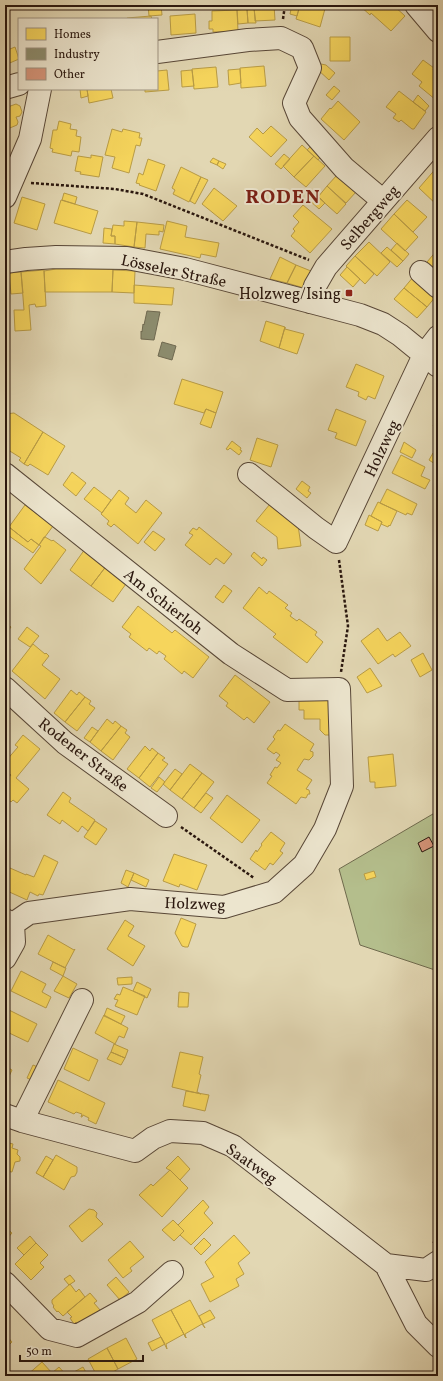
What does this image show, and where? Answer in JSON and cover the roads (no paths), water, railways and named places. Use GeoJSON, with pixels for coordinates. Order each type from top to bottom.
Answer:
{"type":"FeatureCollection","features":[{"type":"Feature","properties":{"kind":"street"},"geometry":{"type":"LineString","coordinates":[[416,5],[438,31]]}},
{"type":"Feature","properties":{"kind":"street"},"geometry":{"type":"LineString","coordinates":[[158,52],[248,40],[281,38],[302,48],[310,68],[294,103],[300,118],[344,168],[382,200]]}},
{"type":"Feature","properties":{"kind":"street"},"geometry":{"type":"LineString","coordinates":[[5,88],[18,84]]}},
{"type":"Feature","properties":{"kind":"street"},"geometry":{"type":"LineString","coordinates":[[8,189],[30,139],[40,90]]}},
{"type":"Feature","properties":{"kind":"street","name":"Selbergweg"},"geometry":{"type":"LineString","coordinates":[[310,302],[315,286],[326,267],[382,200],[438,138]]}},
{"type":"Feature","properties":{"kind":"street","name":"Lösseler Straße"},"geometry":{"type":"LineString","coordinates":[[5,262],[56,257],[127,258],[185,269],[360,315],[383,324],[431,360]]}},
{"type":"Feature","properties":{"kind":"street"},"geometry":{"type":"LineString","coordinates":[[421,272],[438,287]]}},
{"type":"Feature","properties":{"kind":"street"},"geometry":{"type":"LineString","coordinates":[[431,360],[438,337]]}},
{"type":"Feature","properties":{"kind":"street","name":"Holzweg"},"geometry":{"type":"LineString","coordinates":[[249,474],[316,528],[336,542],[431,360]]}},
{"type":"Feature","properties":{"kind":"street","name":"Am Schierloh"},"geometry":{"type":"LineString","coordinates":[[5,474],[237,658],[287,690],[339,688]]}},
{"type":"Feature","properties":{"kind":"street","name":"Rodener Straße"},"geometry":{"type":"LineString","coordinates":[[5,688],[65,743],[166,816]]}},
{"type":"Feature","properties":{"kind":"street","name":"Holzweg"},"geometry":{"type":"LineString","coordinates":[[9,922],[29,913],[130,899],[224,907],[274,892],[304,865],[325,829],[342,786],[339,688]]}},
{"type":"Feature","properties":{"kind":"street"},"geometry":{"type":"LineString","coordinates":[[5,958],[14,942],[9,922]]}},
{"type":"Feature","properties":{"kind":"street"},"geometry":{"type":"LineString","coordinates":[[13,1118],[82,1000]]}},
{"type":"Feature","properties":{"kind":"street","name":"Saatweg"},"geometry":{"type":"LineString","coordinates":[[13,1118],[135,1151],[153,1138],[170,1131],[203,1134],[233,1146],[386,1265],[416,1324],[438,1346]]}},
{"type":"Feature","properties":{"kind":"street"},"geometry":{"type":"LineString","coordinates":[[386,1265],[426,1270],[438,1262]]}},
{"type":"Feature","properties":{"kind":"street"},"geometry":{"type":"LineString","coordinates":[[5,1283],[50,1329],[77,1336],[138,1302],[172,1272]]}},
{"type":"Feature","properties":{"kind":"place","name":"Holzweg/Ising"},"geometry":{"type":"Point","coordinates":[349,293]}},
{"type":"Feature","properties":{"kind":"district","name":"RODEN"},"geometry":{"type":"Point","coordinates":[283,196]}}]}
